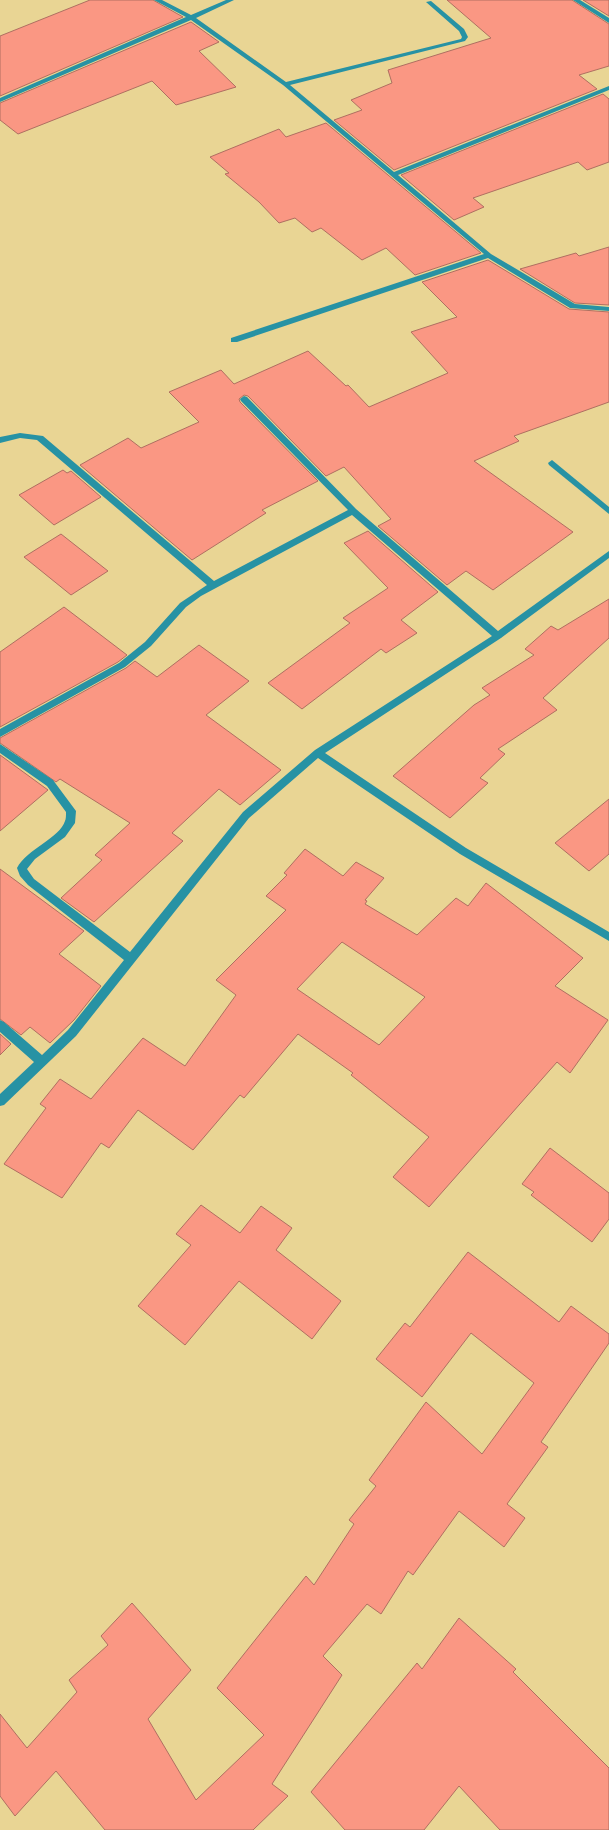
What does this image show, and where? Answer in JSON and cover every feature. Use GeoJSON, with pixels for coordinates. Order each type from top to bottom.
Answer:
{"type":"FeatureCollection","features":[{"type":"Feature","properties":{"kind":"street"},"geometry":{"type":"LineString","coordinates":[[157,0],[191,17],[285,84],[489,255],[573,306],[609,309]]}},
{"type":"Feature","properties":{"kind":"street"},"geometry":{"type":"LineString","coordinates":[[0,100],[231,0]]}},
{"type":"Feature","properties":{"kind":"street"},"geometry":{"type":"LineString","coordinates":[[576,0],[609,21]]}},
{"type":"Feature","properties":{"kind":"street"},"geometry":{"type":"LineString","coordinates":[[285,84],[462,40],[465,37],[462,30],[430,2]]}},
{"type":"Feature","properties":{"kind":"street"},"geometry":{"type":"LineString","coordinates":[[392,175],[609,88]]}},
{"type":"Feature","properties":{"kind":"street"},"geometry":{"type":"LineString","coordinates":[[234,340],[489,255]]}},
{"type":"Feature","properties":{"kind":"street"},"geometry":{"type":"LineString","coordinates":[[244,399],[353,511],[498,636]]}},
{"type":"Feature","properties":{"kind":"street"},"geometry":{"type":"LineString","coordinates":[[0,440],[26,434],[40,438],[214,586]]}},
{"type":"Feature","properties":{"kind":"street"},"geometry":{"type":"LineString","coordinates":[[552,463],[609,511]]}},
{"type":"Feature","properties":{"kind":"street"},"geometry":{"type":"LineString","coordinates":[[0,734],[122,665],[148,644],[183,605],[214,586],[353,511]]}},
{"type":"Feature","properties":{"kind":"street"},"geometry":{"type":"LineString","coordinates":[[0,1101],[72,1033],[246,815],[318,753],[498,636],[609,554]]}},
{"type":"Feature","properties":{"kind":"street"},"geometry":{"type":"LineString","coordinates":[[0,748],[50,782],[71,811],[70,823],[62,834],[32,856],[22,868],[23,873],[31,882],[131,959]]}},
{"type":"Feature","properties":{"kind":"street"},"geometry":{"type":"LineString","coordinates":[[318,753],[463,851],[609,938]]}},
{"type":"Feature","properties":{"kind":"street"},"geometry":{"type":"LineString","coordinates":[[0,1025],[42,1062]]}},
{"type":"Feature","properties":{"kind":"building"},"geometry":{"type":"Polygon","coordinates":[[[90,0],[153,0],[183,17],[0,96],[0,36],[90,0]]]}},
{"type":"Feature","properties":{"kind":"building"},"geometry":{"type":"Polygon","coordinates":[[[447,0],[572,0],[609,24],[609,66],[579,75],[597,89],[394,170],[334,120],[362,110],[351,100],[392,83],[388,70],[491,38],[447,0]]]}},
{"type":"Feature","properties":{"kind":"building"},"geometry":{"type":"Polygon","coordinates":[[[583,0],[609,0],[609,16],[583,0]]]}},
{"type":"Feature","properties":{"kind":"building"},"geometry":{"type":"Polygon","coordinates":[[[191,22],[219,42],[199,51],[236,87],[176,105],[152,81],[18,134],[0,120],[0,103],[191,22]]]}},
{"type":"Feature","properties":{"kind":"building"},"geometry":{"type":"Polygon","coordinates":[[[603,94],[609,99],[609,162],[587,170],[578,162],[473,198],[484,207],[454,220],[401,175],[603,94]]]}},
{"type":"Feature","properties":{"kind":"building"},"geometry":{"type":"Polygon","coordinates":[[[326,123],[481,253],[415,275],[386,248],[362,260],[321,228],[312,232],[295,218],[279,223],[259,202],[225,174],[229,173],[210,157],[279,129],[286,137],[326,123]]]}},
{"type":"Feature","properties":{"kind":"building"},"geometry":{"type":"Polygon","coordinates":[[[609,247],[609,305],[575,303],[520,269],[576,253],[579,256],[609,247]]]}},
{"type":"Feature","properties":{"kind":"building"},"geometry":{"type":"Polygon","coordinates":[[[488,260],[569,309],[609,312],[609,402],[514,436],[519,441],[474,461],[573,532],[493,590],[466,571],[447,585],[378,526],[391,519],[344,467],[326,476],[248,396],[244,395],[239,399],[240,402],[318,481],[262,510],[266,513],[192,560],[80,465],[128,438],[141,448],[199,422],[169,392],[221,370],[234,384],[308,351],[346,386],[348,385],[369,407],[448,373],[411,332],[457,317],[422,282],[488,260]]]}},
{"type":"Feature","properties":{"kind":"building"},"geometry":{"type":"Polygon","coordinates":[[[63,470],[67,473],[71,471],[101,497],[54,525],[19,495],[63,470]]]}},
{"type":"Feature","properties":{"kind":"building"},"geometry":{"type":"Polygon","coordinates":[[[368,531],[438,592],[401,620],[417,633],[386,653],[381,649],[302,709],[268,683],[350,623],[343,618],[388,588],[344,543],[368,531]]]}},
{"type":"Feature","properties":{"kind":"building"},"geometry":{"type":"Polygon","coordinates":[[[61,534],[108,571],[71,595],[24,557],[61,534]]]}},
{"type":"Feature","properties":{"kind":"building"},"geometry":{"type":"Polygon","coordinates":[[[609,599],[609,638],[543,698],[557,710],[498,749],[505,754],[480,778],[488,783],[450,818],[393,776],[474,705],[490,695],[482,688],[534,655],[525,649],[551,626],[558,630],[609,599]]]}},
{"type":"Feature","properties":{"kind":"building"},"geometry":{"type":"Polygon","coordinates":[[[64,607],[127,655],[118,662],[0,727],[0,652],[64,607]]]}},
{"type":"Feature","properties":{"kind":"building"},"geometry":{"type":"Polygon","coordinates":[[[199,645],[249,681],[206,715],[281,770],[240,805],[219,789],[172,833],[183,841],[94,922],[61,898],[102,860],[95,855],[130,823],[60,779],[56,782],[0,743],[0,738],[126,668],[135,661],[157,677],[199,645]]]}},
{"type":"Feature","properties":{"kind":"building"},"geometry":{"type":"Polygon","coordinates":[[[0,755],[48,790],[0,831],[0,755]]]}},
{"type":"Feature","properties":{"kind":"building"},"geometry":{"type":"Polygon","coordinates":[[[609,799],[609,854],[589,871],[555,843],[609,799]]]}},
{"type":"Feature","properties":{"kind":"building"},"geometry":{"type":"Polygon","coordinates":[[[305,849],[343,876],[356,862],[384,878],[365,900],[367,901],[365,904],[417,935],[456,898],[468,906],[486,883],[583,958],[555,986],[608,1020],[570,1073],[557,1062],[429,1207],[393,1177],[429,1137],[351,1075],[353,1073],[298,1034],[244,1098],[240,1095],[193,1150],[138,1110],[109,1148],[101,1143],[62,1198],[4,1164],[46,1108],[40,1104],[60,1079],[91,1099],[143,1038],[185,1066],[236,995],[216,980],[286,910],[266,896],[287,875],[284,873],[305,849]],[[342,942],[297,989],[379,1045],[425,997],[342,942]]]}},
{"type":"Feature","properties":{"kind":"building"},"geometry":{"type":"Polygon","coordinates":[[[0,869],[84,931],[59,954],[101,986],[74,1020],[50,1043],[30,1027],[21,1035],[0,1019],[0,869]]]}},
{"type":"Feature","properties":{"kind":"building"},"geometry":{"type":"Polygon","coordinates":[[[0,1034],[11,1044],[0,1055],[0,1034]]]}},
{"type":"Feature","properties":{"kind":"building"},"geometry":{"type":"Polygon","coordinates":[[[550,1148],[609,1193],[609,1219],[592,1242],[531,1195],[534,1192],[522,1184],[550,1148]]]}},
{"type":"Feature","properties":{"kind":"building"},"geometry":{"type":"Polygon","coordinates":[[[201,1205],[240,1233],[261,1206],[292,1228],[276,1250],[341,1301],[312,1339],[239,1281],[185,1345],[138,1306],[191,1245],[176,1234],[201,1205]]]}},
{"type":"Feature","properties":{"kind":"building"},"geometry":{"type":"Polygon","coordinates":[[[468,1252],[559,1322],[571,1306],[609,1334],[609,1343],[541,1442],[548,1447],[507,1504],[525,1518],[504,1547],[459,1511],[413,1575],[408,1571],[381,1614],[367,1604],[323,1656],[342,1675],[272,1784],[288,1796],[253,1830],[105,1830],[56,1771],[15,1816],[0,1796],[0,1714],[27,1748],[77,1692],[69,1680],[108,1645],[101,1636],[132,1603],[191,1670],[148,1719],[196,1800],[264,1735],[217,1688],[306,1576],[314,1585],[354,1524],[349,1520],[376,1486],[369,1480],[426,1402],[482,1454],[534,1383],[471,1333],[422,1397],[376,1359],[405,1323],[410,1327],[468,1252]]]}},
{"type":"Feature","properties":{"kind":"building"},"geometry":{"type":"Polygon","coordinates":[[[459,1618],[516,1669],[513,1672],[609,1768],[609,1830],[500,1830],[459,1786],[424,1830],[345,1830],[311,1792],[417,1663],[422,1669],[459,1618]]]}}]}
